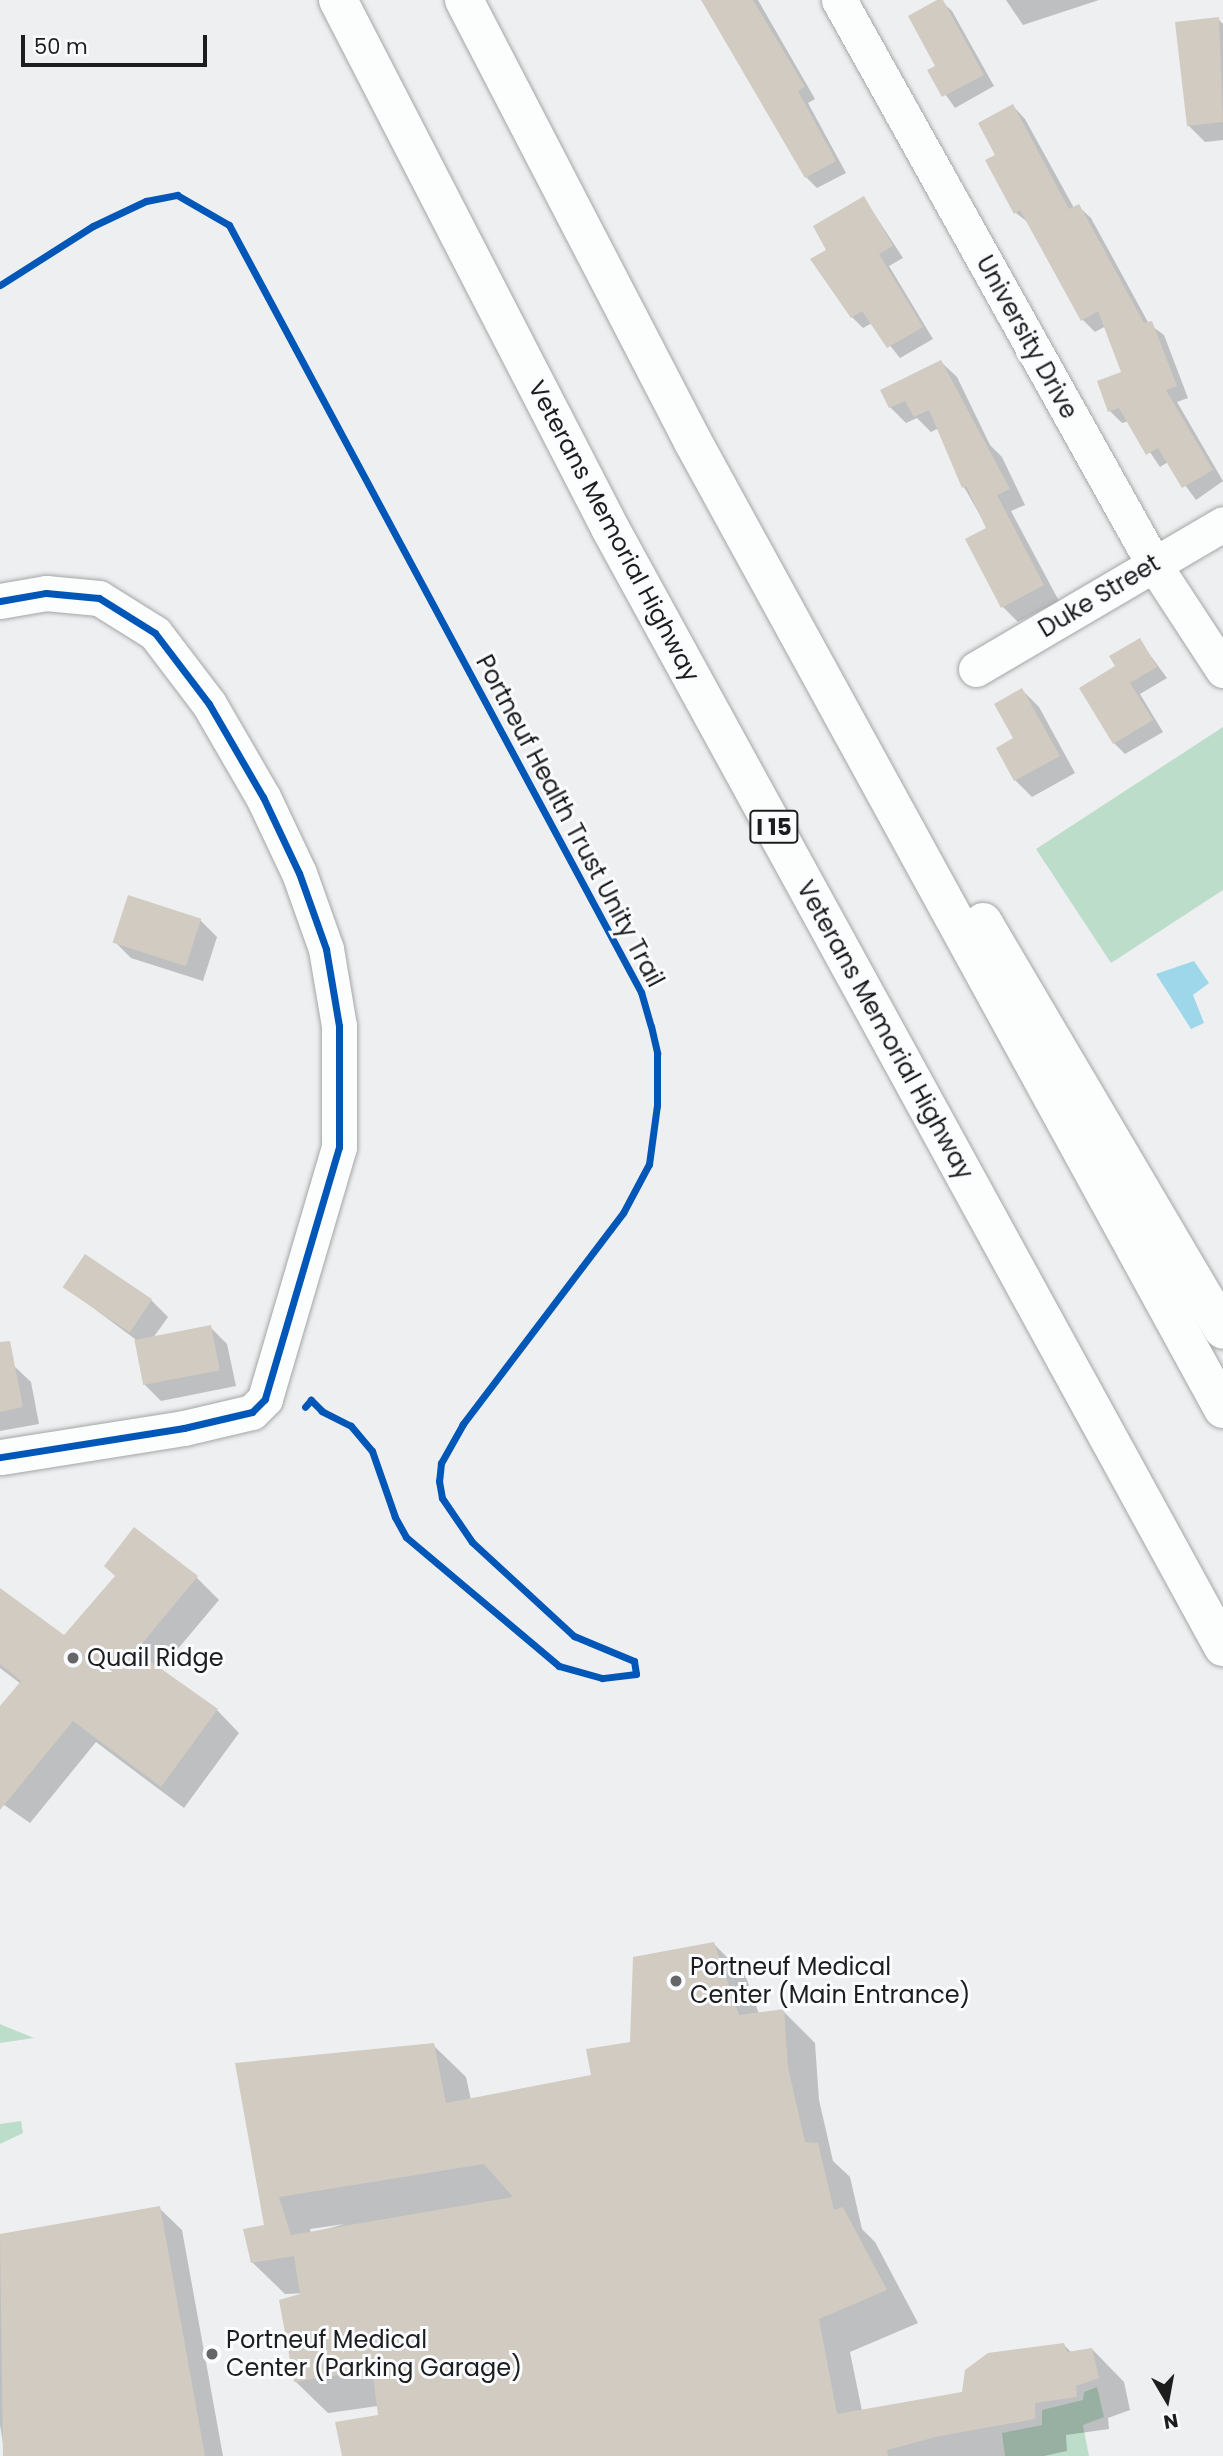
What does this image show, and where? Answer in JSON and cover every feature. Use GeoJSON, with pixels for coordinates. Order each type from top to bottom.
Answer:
{"type":"FeatureCollection","features":[{"type":"Feature","properties":{"kind":"highway","name":"Veterans Memorial Highway"},"geometry":{"type":"LineString","coordinates":[[338,0],[610,528],[1223,1647]]}},
{"type":"Feature","properties":{"kind":"highway"},"geometry":{"type":"LineString","coordinates":[[464,0],[691,440],[909,842],[1223,1409]]}},
{"type":"Feature","properties":{"kind":"highway"},"geometry":{"type":"LineString","coordinates":[[909,842],[959,882],[1223,1330]]}},
{"type":"Feature","properties":{"kind":"street","name":"University Drive"},"geometry":{"type":"LineString","coordinates":[[839,0],[1153,563],[1223,670]]}},
{"type":"Feature","properties":{"kind":"street","name":"Duke Street"},"geometry":{"type":"LineString","coordinates":[[976,669],[1223,524]]}},
{"type":"Feature","properties":{"kind":"street"},"geometry":{"type":"LineString","coordinates":[[0,601],[46,593],[99,598],[155,633],[209,704],[263,797],[299,873],[326,949],[338,1026],[339,1134],[339,1147],[265,1399],[252,1412],[184,1428],[0,1457]]}},
{"type":"Feature","properties":{"kind":"green space"},"geometry":{"type":"Polygon","coordinates":[[[1223,727],[1223,890],[1111,963],[1036,849],[1223,727]]]}},
{"type":"Feature","properties":{"kind":"green space"},"geometry":{"type":"Polygon","coordinates":[[[0,2024],[2,2025],[34,2038],[0,2043],[0,2024]]]}},
{"type":"Feature","properties":{"kind":"green space"},"geometry":{"type":"Polygon","coordinates":[[[21,2121],[23,2133],[0,2144],[0,2124],[21,2121]]]}},
{"type":"Feature","properties":{"kind":"green space"},"geometry":{"type":"Polygon","coordinates":[[[1097,2387],[1104,2417],[1083,2425],[1089,2456],[1005,2456],[1002,2433],[1042,2425],[1042,2410],[1083,2400],[1084,2392],[1097,2387]]]}},
{"type":"Feature","properties":{"kind":"water"},"geometry":{"type":"Polygon","coordinates":[[[1194,961],[1209,983],[1193,995],[1204,1023],[1191,1029],[1156,974],[1194,961]]]}},
{"type":"Feature","properties":{"kind":"building"},"geometry":{"type":"Polygon","coordinates":[[[701,0],[753,0],[805,87],[798,91],[836,161],[805,178],[701,0]]]}},
{"type":"Feature","properties":{"kind":"building"},"geometry":{"type":"Polygon","coordinates":[[[937,0],[943,0],[984,75],[942,97],[927,70],[935,66],[908,16],[937,0]]]}},
{"type":"Feature","properties":{"kind":"building"},"geometry":{"type":"Polygon","coordinates":[[[1219,17],[1223,122],[1187,126],[1175,22],[1219,17]]]}},
{"type":"Feature","properties":{"kind":"building"},"geometry":{"type":"Polygon","coordinates":[[[1013,104],[1069,209],[1079,204],[1144,323],[1152,321],[1177,386],[1166,390],[1213,470],[1182,488],[1158,448],[1146,455],[1119,408],[1108,412],[1097,381],[1121,372],[1098,311],[1081,321],[1020,210],[1014,214],[985,160],[995,155],[978,123],[1013,104]]]}},
{"type":"Feature","properties":{"kind":"building"},"geometry":{"type":"Polygon","coordinates":[[[864,196],[893,246],[879,254],[923,327],[887,348],[862,311],[851,318],[810,259],[826,250],[813,226],[864,196]]]}},
{"type":"Feature","properties":{"kind":"building"},"geometry":{"type":"Polygon","coordinates":[[[941,360],[1010,489],[997,495],[1044,585],[1001,608],[965,539],[986,528],[966,486],[962,488],[929,410],[914,417],[905,401],[889,408],[880,390],[941,360]]]}},
{"type":"Feature","properties":{"kind":"building"},"geometry":{"type":"Polygon","coordinates":[[[1140,638],[1157,667],[1130,683],[1153,720],[1113,744],[1079,688],[1115,666],[1109,656],[1140,638]]]}},
{"type":"Feature","properties":{"kind":"building"},"geometry":{"type":"Polygon","coordinates":[[[1022,688],[1060,756],[1014,781],[996,748],[1013,738],[994,704],[1022,688]]]}},
{"type":"Feature","properties":{"kind":"building"},"geometry":{"type":"Polygon","coordinates":[[[128,895],[201,919],[186,966],[113,943],[128,895]]]}},
{"type":"Feature","properties":{"kind":"building"},"geometry":{"type":"Polygon","coordinates":[[[85,1254],[152,1299],[130,1332],[63,1287],[85,1254]]]}},
{"type":"Feature","properties":{"kind":"building"},"geometry":{"type":"Polygon","coordinates":[[[211,1325],[220,1370],[143,1385],[134,1340],[211,1325]]]}},
{"type":"Feature","properties":{"kind":"building"},"geometry":{"type":"Polygon","coordinates":[[[10,1341],[23,1407],[0,1412],[0,1342],[10,1341]]]}},
{"type":"Feature","properties":{"kind":"building","name":"Quail Ridge"},"geometry":{"type":"Polygon","coordinates":[[[134,1527],[198,1576],[136,1651],[218,1709],[161,1787],[73,1721],[0,1810],[0,1706],[21,1681],[0,1664],[0,1588],[64,1635],[115,1576],[104,1566],[134,1527]]]}},
{"type":"Feature","properties":{"kind":"building"},"geometry":{"type":"Polygon","coordinates":[[[714,1942],[739,2015],[784,2009],[788,2067],[805,2142],[818,2143],[834,2210],[843,2207],[887,2290],[819,2319],[837,2414],[962,2392],[965,2370],[988,2353],[1064,2343],[1067,2352],[1092,2348],[1099,2378],[1076,2386],[1077,2397],[1035,2403],[1035,2419],[940,2436],[887,2450],[888,2456],[342,2456],[335,2422],[378,2415],[372,2370],[294,2382],[279,2300],[300,2294],[294,2256],[251,2263],[243,2229],[264,2225],[235,2063],[434,2043],[446,2103],[591,2075],[586,2049],[630,2042],[633,1957],[714,1942]],[[484,2164],[279,2197],[291,2235],[513,2197],[484,2164]]]}},
{"type":"Feature","properties":{"kind":"building"},"geometry":{"type":"Polygon","coordinates":[[[160,2206],[205,2456],[3,2456],[0,2234],[160,2206]]]}},
{"type":"Feature","properties":{"kind":"cycle path","name":"Portneuf Health Trust Unity Trail"},"geometry":{"type":"LineString","coordinates":[[0,285],[93,226],[146,201],[177,195],[229,225],[641,992],[651,1026],[657,1053],[657,1105],[649,1164],[623,1213],[463,1424],[441,1463],[439,1481],[442,1498],[472,1542],[574,1636],[634,1661],[636,1674],[602,1678],[559,1666],[406,1537],[395,1517],[372,1451],[351,1426],[322,1411],[311,1400],[305,1407]]}},
{"type":"Feature","properties":{"kind":"cycle path"},"geometry":{"type":"LineString","coordinates":[[0,601],[46,593],[99,598],[155,633],[209,704],[263,797],[299,873],[326,949],[339,1026],[339,1147],[265,1399],[252,1412],[184,1428],[0,1457]]}},
{"type":"Feature","properties":{"kind":"place","name":"Quail Ridge"},"geometry":{"type":"Point","coordinates":[73,1658]}},
{"type":"Feature","properties":{"kind":"place","name":"Portneuf Medical Center (Main Entrance)"},"geometry":{"type":"Point","coordinates":[676,1981]}},
{"type":"Feature","properties":{"kind":"place","name":"Portneuf Medical Center (Parking Garage)"},"geometry":{"type":"Point","coordinates":[212,2354]}}]}
